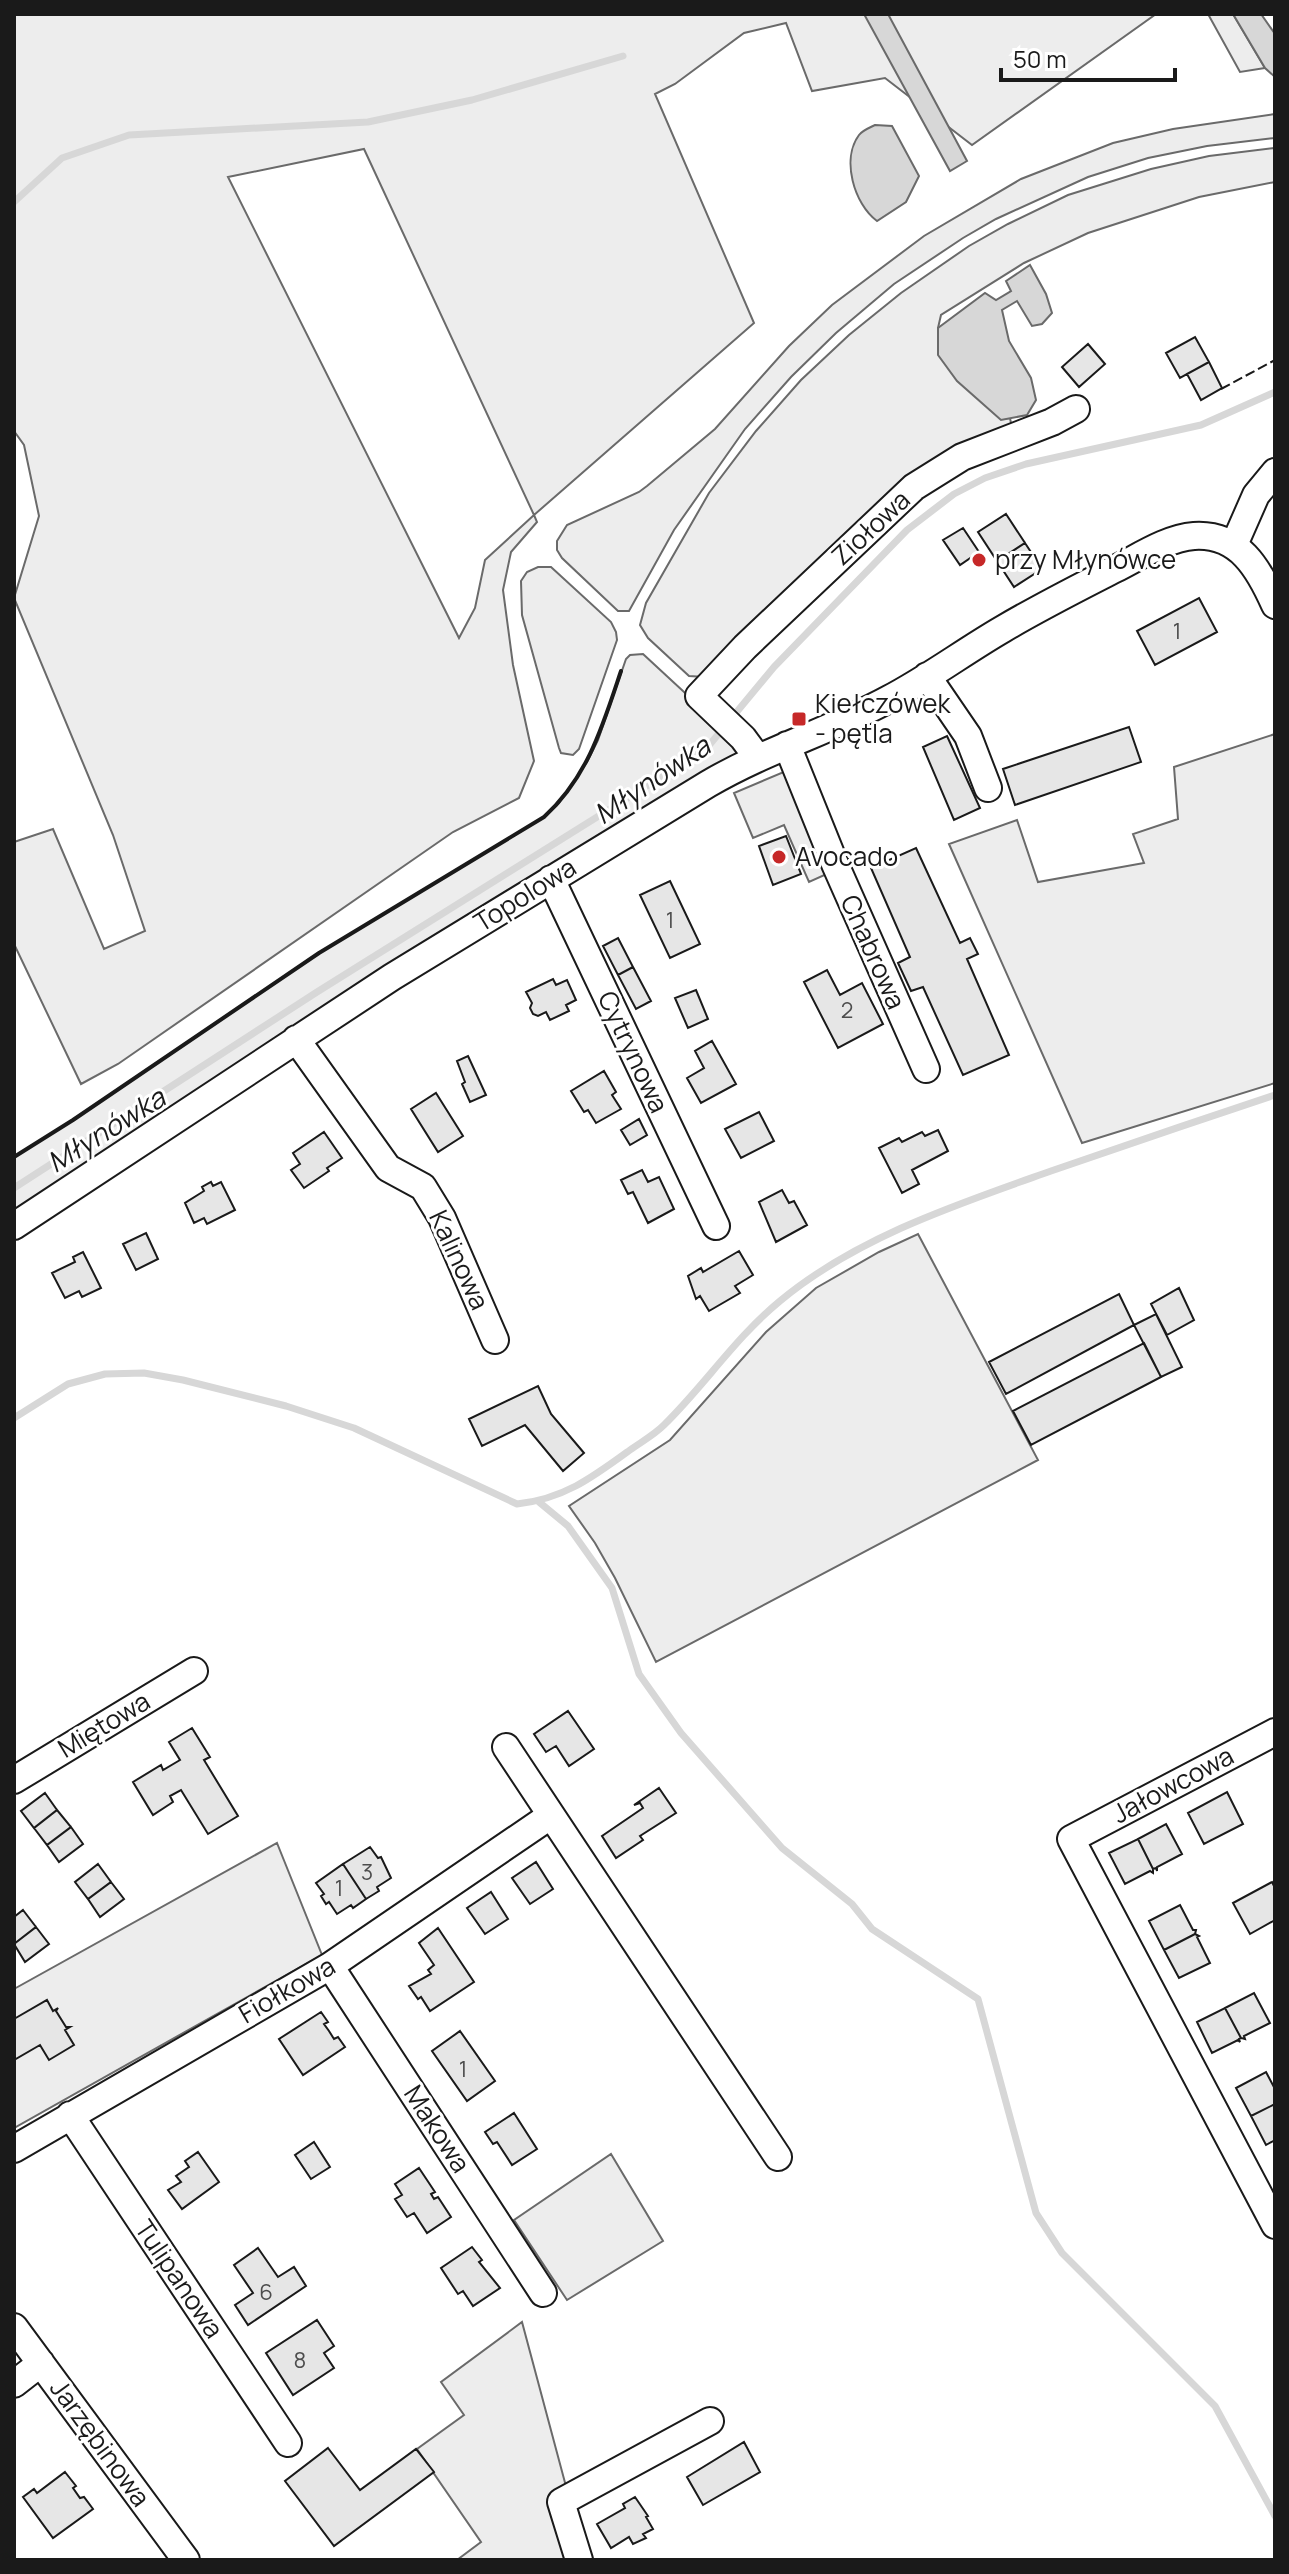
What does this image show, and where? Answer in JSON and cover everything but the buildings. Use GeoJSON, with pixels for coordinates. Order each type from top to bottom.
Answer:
{"type":"FeatureCollection","features":[{"type":"Feature","properties":{"kind":"street","name":"Ziołowa"},"geometry":{"type":"LineString","coordinates":[[750,747],[704,701],[745,647],[914,487],[962,457],[1052,422],[1076,409]]}},
{"type":"Feature","properties":{"kind":"street"},"geometry":{"type":"LineString","coordinates":[[1275,472],[1256,495],[1234,545],[1248,556],[1275,605]]}},
{"type":"Feature","properties":{"kind":"street","name":"Topolowa"},"geometry":{"type":"LineString","coordinates":[[14,1226],[296,1039],[551,879],[750,747],[787,745],[859,715],[1003,629],[1151,551],[1194,536],[1214,538],[1234,545]]}},
{"type":"Feature","properties":{"kind":"street"},"geometry":{"type":"LineString","coordinates":[[927,676],[968,736],[988,788]]}},
{"type":"Feature","properties":{"kind":"street","name":"Chabrowa"},"geometry":{"type":"LineString","coordinates":[[787,745],[835,864],[926,1069]]}},
{"type":"Feature","properties":{"kind":"street","name":"Cytrynowa"},"geometry":{"type":"LineString","coordinates":[[551,879],[716,1226]]}},
{"type":"Feature","properties":{"kind":"street","name":"Kalinowa"},"geometry":{"type":"LineString","coordinates":[[296,1039],[388,1168],[423,1187],[442,1218],[495,1340]]}},
{"type":"Feature","properties":{"kind":"street","name":"Miętowa"},"geometry":{"type":"LineString","coordinates":[[14,1780],[194,1671]]}},
{"type":"Feature","properties":{"kind":"street","name":"Jałowcowa"},"geometry":{"type":"LineString","coordinates":[[1275,1732],[1071,1839],[1275,2225]]}},
{"type":"Feature","properties":{"kind":"street"},"geometry":{"type":"LineString","coordinates":[[506,1747],[778,2157]]}},
{"type":"Feature","properties":{"kind":"street","name":"Fiołkowa"},"geometry":{"type":"LineString","coordinates":[[14,2149],[330,1966],[550,1816]]}},
{"type":"Feature","properties":{"kind":"street","name":"Makowa"},"geometry":{"type":"LineString","coordinates":[[330,1966],[543,2293]]}},
{"type":"Feature","properties":{"kind":"street","name":"Tulipanowa"},"geometry":{"type":"LineString","coordinates":[[70,2115],[288,2443]]}},
{"type":"Feature","properties":{"kind":"street","name":"Jarzębinowa"},"geometry":{"type":"LineString","coordinates":[[14,2327],[186,2560]]}},
{"type":"Feature","properties":{"kind":"street"},"geometry":{"type":"LineString","coordinates":[[14,2384],[41,2363]]}},
{"type":"Feature","properties":{"kind":"street"},"geometry":{"type":"LineString","coordinates":[[579,2560],[561,2502],[710,2421]]}},
{"type":"Feature","properties":{"kind":"shaded area"},"geometry":{"type":"Polygon","coordinates":[[[14,14],[1156,14],[972,145],[885,78],[812,91],[786,23],[744,33],[675,84],[655,94],[754,323],[534,515],[537,522],[511,552],[503,590],[513,665],[534,761],[519,798],[453,832],[118,1064],[81,1084],[14,944],[14,842],[53,829],[104,949],[145,931],[113,835],[14,598],[39,516],[24,445],[14,431],[14,14]],[[364,149],[228,177],[459,638],[475,608],[485,560],[534,515],[364,149]]]}},
{"type":"Feature","properties":{"kind":"shaded area"},"geometry":{"type":"Polygon","coordinates":[[[864,14],[888,14],[967,161],[950,171],[864,14]]]}},
{"type":"Feature","properties":{"kind":"shaded area"},"geometry":{"type":"Polygon","coordinates":[[[1208,14],[1233,14],[1265,68],[1240,72],[1208,14]]]}},
{"type":"Feature","properties":{"kind":"shaded area"},"geometry":{"type":"Polygon","coordinates":[[[1233,14],[1261,14],[1275,34],[1275,77],[1265,68],[1233,14]]]}},
{"type":"Feature","properties":{"kind":"shaded area"},"geometry":{"type":"Polygon","coordinates":[[[1275,114],[1275,138],[1207,146],[1148,158],[1088,177],[996,219],[894,284],[836,333],[745,429],[674,530],[629,611],[618,611],[557,550],[557,541],[567,525],[647,486],[715,429],[789,346],[832,305],[924,236],[1021,179],[1113,143],[1173,129],[1275,114]]]}},
{"type":"Feature","properties":{"kind":"shaded area"},"geometry":{"type":"Polygon","coordinates":[[[875,125],[892,126],[919,176],[906,202],[877,221],[856,193],[851,168],[851,156],[859,135],[875,125]]]}},
{"type":"Feature","properties":{"kind":"shaded area"},"geometry":{"type":"Polygon","coordinates":[[[1275,148],[1275,182],[1199,197],[1088,233],[1024,263],[941,315],[938,328],[1001,419],[1010,418],[1012,428],[986,439],[705,677],[689,676],[648,638],[640,625],[646,603],[709,493],[756,431],[801,380],[849,335],[901,293],[969,246],[1068,195],[1151,169],[1209,156],[1275,148]]]}},
{"type":"Feature","properties":{"kind":"shaded area"},"geometry":{"type":"Polygon","coordinates":[[[1030,265],[1046,294],[1052,313],[1042,324],[1032,326],[1017,301],[1002,310],[1009,341],[1031,378],[1036,400],[1027,415],[1001,420],[957,381],[938,355],[938,328],[985,293],[996,300],[1011,291],[1006,281],[1030,265]]]}},
{"type":"Feature","properties":{"kind":"shaded area"},"geometry":{"type":"Polygon","coordinates":[[[538,567],[551,567],[611,622],[616,632],[617,640],[579,749],[573,755],[561,753],[559,748],[522,615],[521,581],[527,572],[538,567]]]}},
{"type":"Feature","properties":{"kind":"shaded area"},"geometry":{"type":"Polygon","coordinates":[[[643,654],[737,741],[739,751],[736,756],[14,1213],[14,1157],[319,953],[544,817],[559,803],[587,762],[598,740],[626,659],[630,655],[643,654]]]}},
{"type":"Feature","properties":{"kind":"shaded area"},"geometry":{"type":"Polygon","coordinates":[[[1275,734],[1275,1083],[1082,1143],[949,844],[1017,820],[1038,882],[1144,863],[1133,834],[1178,819],[1174,767],[1275,734]]]}},
{"type":"Feature","properties":{"kind":"shaded area"},"geometry":{"type":"Polygon","coordinates":[[[786,771],[829,873],[809,882],[784,825],[753,838],[734,793],[786,771]]]}},
{"type":"Feature","properties":{"kind":"shaded area"},"geometry":{"type":"Polygon","coordinates":[[[918,1234],[1038,1460],[656,1662],[615,1578],[569,1506],[670,1440],[766,1332],[816,1288],[918,1234]]]}},
{"type":"Feature","properties":{"kind":"shaded area"},"geometry":{"type":"Polygon","coordinates":[[[277,1843],[322,1955],[14,2128],[14,1989],[277,1843]]]}},
{"type":"Feature","properties":{"kind":"shaded area"},"geometry":{"type":"Polygon","coordinates":[[[611,2154],[663,2241],[567,2300],[514,2220],[611,2154]]]}},
{"type":"Feature","properties":{"kind":"shaded area"},"geometry":{"type":"Polygon","coordinates":[[[522,2322],[571,2505],[569,2560],[457,2560],[481,2542],[417,2449],[464,2415],[441,2382],[522,2322]]]}},
{"type":"Feature","properties":{"kind":"waterway"},"geometry":{"type":"LineString","coordinates":[[14,202],[62,158],[129,135],[368,122],[472,100],[623,56]]}},
{"type":"Feature","properties":{"kind":"waterway","name":"Młynówka"},"geometry":{"type":"LineString","coordinates":[[14,1188],[317,992],[706,749],[774,667],[907,530],[954,494],[985,478],[1026,464],[1201,425],[1275,392]]}},
{"type":"Feature","properties":{"kind":"waterway"},"geometry":{"type":"LineString","coordinates":[[14,1418],[68,1384],[105,1374],[144,1373],[286,1406],[354,1428],[517,1504],[534,1501],[577,1485],[656,1432],[764,1315],[810,1278],[842,1258],[910,1224],[980,1196],[1275,1095]]}},
{"type":"Feature","properties":{"kind":"waterway"},"geometry":{"type":"LineString","coordinates":[[539,1502],[568,1526],[612,1588],[639,1674],[681,1733],[782,1848],[852,1904],[872,1929],[978,1999],[1036,2213],[1062,2253],[1215,2406],[1275,2516]]}},
{"type":"Feature","properties":{"kind":"fence"},"geometry":{"type":"LineString","coordinates":[[1221,389],[1275,360]]}},
{"type":"Feature","properties":{"kind":"wall"},"geometry":{"type":"LineString","coordinates":[[14,1157],[319,953],[544,817],[583,767],[621,671]]}},
{"type":"Feature","properties":{"kind":"place","name":"przy Młynówce"},"geometry":{"type":"Point","coordinates":[979,560]}},
{"type":"Feature","properties":{"kind":"place","name":"Kiełczówek - pętla"},"geometry":{"type":"Point","coordinates":[799,719]}},
{"type":"Feature","properties":{"kind":"place","name":"Avocado"},"geometry":{"type":"Point","coordinates":[779,857]}}]}
